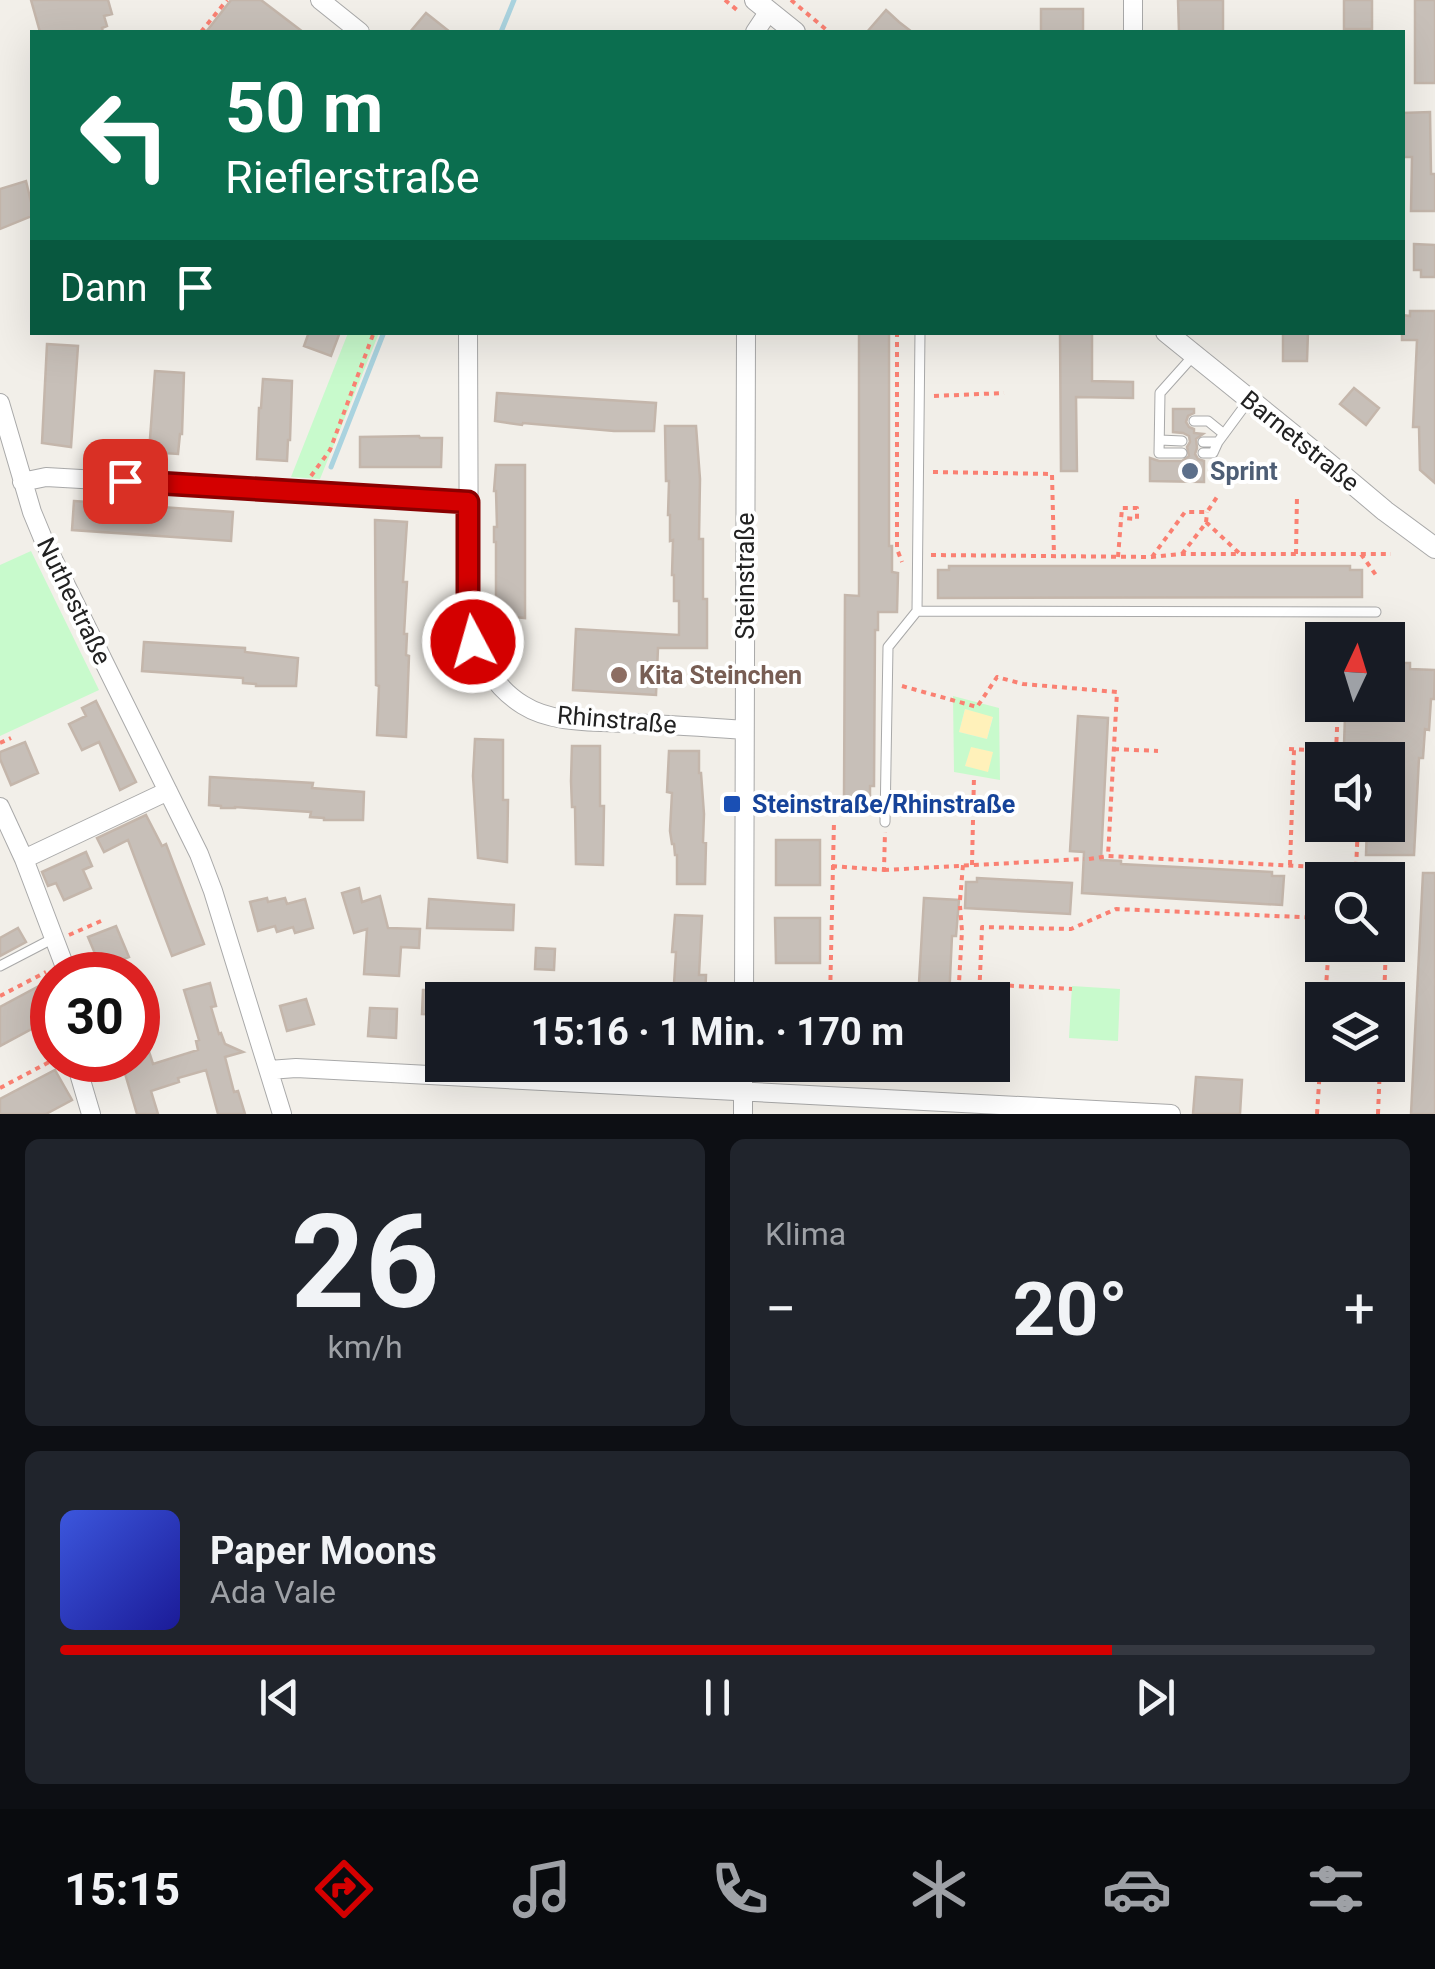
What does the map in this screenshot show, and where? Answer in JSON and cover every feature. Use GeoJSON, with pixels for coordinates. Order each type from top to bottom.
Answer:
{"type":"FeatureCollection","features":[{"type":"Feature","properties":{"kind":"street"},"geometry":{"type":"LineString","coordinates":[[320,0],[358,30]]}},
{"type":"Feature","properties":{"kind":"street"},"geometry":{"type":"LineString","coordinates":[[1132,0],[1132,30]]}},
{"type":"Feature","properties":{"kind":"street"},"geometry":{"type":"LineString","coordinates":[[755,30],[762,6],[793,30]]}},
{"type":"Feature","properties":{"kind":"street","name":"Rhinstraße"},"geometry":{"type":"LineString","coordinates":[[468,335],[469,624],[473,642],[490,672],[524,706],[559,717],[744,730]]}},
{"type":"Feature","properties":{"kind":"street","name":"Steinstraße"},"geometry":{"type":"LineString","coordinates":[[744,982],[746,335]]}},
{"type":"Feature","properties":{"kind":"street","name":"Barnetstraße"},"geometry":{"type":"LineString","coordinates":[[1170,335],[1435,548]]}},
{"type":"Feature","properties":{"kind":"street","name":"Nuthestraße"},"geometry":{"type":"LineString","coordinates":[[0,402],[22,482],[44,541],[199,854],[282,1114]]}},
{"type":"Feature","properties":{"kind":"street"},"geometry":{"type":"LineString","coordinates":[[22,482],[46,476],[468,502]]}},
{"type":"Feature","properties":{"kind":"street"},"geometry":{"type":"LineString","coordinates":[[24,860],[168,791]]}},
{"type":"Feature","properties":{"kind":"street"},"geometry":{"type":"LineString","coordinates":[[0,807],[59,952]]}},
{"type":"Feature","properties":{"kind":"street"},"geometry":{"type":"LineString","coordinates":[[269,1070],[386,1072],[1171,1114]]}},
{"type":"Feature","properties":{"kind":"street"},"geometry":{"type":"LineString","coordinates":[[82,1082],[91,1114]]}},
{"type":"Feature","properties":{"kind":"street"},"geometry":{"type":"LineString","coordinates":[[744,1082],[744,1114]]}},
{"type":"Feature","properties":{"kind":"lane"},"geometry":{"type":"LineString","coordinates":[[885,822],[888,648],[918,611],[920,335]]}},
{"type":"Feature","properties":{"kind":"lane"},"geometry":{"type":"LineString","coordinates":[[1182,447],[1159,452],[1160,393],[1194,355]]}},
{"type":"Feature","properties":{"kind":"lane"},"geometry":{"type":"LineString","coordinates":[[1203,447],[1212,453],[1250,400]]}},
{"type":"Feature","properties":{"kind":"lane"},"geometry":{"type":"LineString","coordinates":[[1160,418],[1173,419]]}},
{"type":"Feature","properties":{"kind":"lane"},"geometry":{"type":"LineString","coordinates":[[1194,421],[1208,421],[1221,438]]}},
{"type":"Feature","properties":{"kind":"lane"},"geometry":{"type":"LineString","coordinates":[[918,611],[1376,612]]}},
{"type":"Feature","properties":{"kind":"lane"},"geometry":{"type":"LineString","coordinates":[[0,966],[54,939]]}},
{"type":"Feature","properties":{"kind":"path"},"geometry":{"type":"LineString","coordinates":[[203,30],[227,0]]}},
{"type":"Feature","properties":{"kind":"path"},"geometry":{"type":"LineString","coordinates":[[791,0],[827,30]]}},
{"type":"Feature","properties":{"kind":"path"},"geometry":{"type":"LineString","coordinates":[[308,480],[330,450],[373,335]]}},
{"type":"Feature","properties":{"kind":"path"},"geometry":{"type":"LineString","coordinates":[[897,335],[897,548],[905,568]]}},
{"type":"Feature","properties":{"kind":"path"},"geometry":{"type":"LineString","coordinates":[[919,396],[1004,393]]}},
{"type":"Feature","properties":{"kind":"path"},"geometry":{"type":"LineString","coordinates":[[918,472],[1052,474],[1054,556]]}},
{"type":"Feature","properties":{"kind":"path"},"geometry":{"type":"LineString","coordinates":[[1296,554],[1297,494]]}},
{"type":"Feature","properties":{"kind":"path"},"geometry":{"type":"LineString","coordinates":[[1182,554],[1206,522],[1207,512],[1217,497]]}},
{"type":"Feature","properties":{"kind":"path"},"geometry":{"type":"LineString","coordinates":[[1152,557],[1185,512],[1207,512]]}},
{"type":"Feature","properties":{"kind":"path"},"geometry":{"type":"LineString","coordinates":[[1118,556],[1122,518]]}},
{"type":"Feature","properties":{"kind":"path"},"geometry":{"type":"LineString","coordinates":[[1206,522],[1240,554]]}},
{"type":"Feature","properties":{"kind":"path"},"geometry":{"type":"LineString","coordinates":[[1360,554],[1378,578]]}},
{"type":"Feature","properties":{"kind":"path"},"geometry":{"type":"LineString","coordinates":[[918,555],[1391,554]]}},
{"type":"Feature","properties":{"kind":"path"},"geometry":{"type":"LineString","coordinates":[[888,682],[977,707],[997,677],[1024,684],[1117,692],[1108,856]]}},
{"type":"Feature","properties":{"kind":"path"},"geometry":{"type":"LineString","coordinates":[[0,743],[12,738]]}},
{"type":"Feature","properties":{"kind":"path"},"geometry":{"type":"LineString","coordinates":[[1114,749],[1158,751]]}},
{"type":"Feature","properties":{"kind":"path"},"geometry":{"type":"LineString","coordinates":[[1290,865],[1291,749],[1305,750]]}},
{"type":"Feature","properties":{"kind":"path"},"geometry":{"type":"LineString","coordinates":[[972,865],[974,776]]}},
{"type":"Feature","properties":{"kind":"path"},"geometry":{"type":"LineString","coordinates":[[830,982],[834,821]]}},
{"type":"Feature","properties":{"kind":"path"},"geometry":{"type":"LineString","coordinates":[[884,870],[885,822]]}},
{"type":"Feature","properties":{"kind":"path"},"geometry":{"type":"LineString","coordinates":[[832,866],[884,870],[1108,856],[1305,866]]}},
{"type":"Feature","properties":{"kind":"path"},"geometry":{"type":"LineString","coordinates":[[957,982],[962,866]]}},
{"type":"Feature","properties":{"kind":"path"},"geometry":{"type":"LineString","coordinates":[[980,982],[982,927],[1071,929],[1116,909],[1305,917]]}},
{"type":"Feature","properties":{"kind":"path"},"geometry":{"type":"LineString","coordinates":[[54,939],[101,921]]}},
{"type":"Feature","properties":{"kind":"path"},"geometry":{"type":"LineString","coordinates":[[0,996],[30,984]]}},
{"type":"Feature","properties":{"kind":"path"},"geometry":{"type":"LineString","coordinates":[[1010,986],[1072,989]]}},
{"type":"Feature","properties":{"kind":"path"},"geometry":{"type":"LineString","coordinates":[[0,1088],[30,1072]]}},
{"type":"Feature","properties":{"kind":"path"},"geometry":{"type":"LineString","coordinates":[[1317,1114],[1319,1082]]}},
{"type":"Feature","properties":{"kind":"path"},"geometry":{"type":"LineString","coordinates":[[1378,1114],[1379,1082]]}},
{"type":"Feature","properties":{"kind":"sand"},"geometry":{"type":"Polygon","coordinates":[[[965,709],[993,716],[987,739],[959,732],[965,709]]]}},
{"type":"Feature","properties":{"kind":"sand"},"geometry":{"type":"Polygon","coordinates":[[[970,746],[994,752],[988,773],[965,766],[970,746]]]}},
{"type":"Feature","properties":{"kind":"green space"},"geometry":{"type":"Polygon","coordinates":[[[347,335],[378,335],[320,479],[291,477],[347,335]]]}},
{"type":"Feature","properties":{"kind":"green space"},"geometry":{"type":"Polygon","coordinates":[[[31,551],[99,690],[0,736],[0,565],[31,551]]]}},
{"type":"Feature","properties":{"kind":"green space"},"geometry":{"type":"Polygon","coordinates":[[[953,696],[999,708],[1000,780],[954,772],[953,696]],[[965,709],[959,732],[987,739],[993,717],[965,709]],[[971,747],[965,766],[988,772],[993,752],[971,747]]]}},
{"type":"Feature","properties":{"kind":"green space"},"geometry":{"type":"Polygon","coordinates":[[[1072,986],[1120,989],[1118,1041],[1069,1038],[1072,986]]]}},
{"type":"Feature","properties":{"kind":"building"},"geometry":{"type":"Polygon","coordinates":[[[31,0],[108,0],[112,14],[104,16],[107,26],[102,30],[39,30],[31,0]]]}},
{"type":"Feature","properties":{"kind":"building"},"geometry":{"type":"Polygon","coordinates":[[[231,0],[261,0],[300,30],[208,30],[231,0]]]}},
{"type":"Feature","properties":{"kind":"building"},"geometry":{"type":"Polygon","coordinates":[[[1178,0],[1223,0],[1223,30],[1179,30],[1178,0]]]}},
{"type":"Feature","properties":{"kind":"building"},"geometry":{"type":"Polygon","coordinates":[[[1344,0],[1372,0],[1372,29],[1344,29],[1344,0]]]}},
{"type":"Feature","properties":{"kind":"building"},"geometry":{"type":"Polygon","coordinates":[[[1415,0],[1435,0],[1435,83],[1415,83],[1415,0]]]}},
{"type":"Feature","properties":{"kind":"building"},"geometry":{"type":"Polygon","coordinates":[[[1041,9],[1083,9],[1083,30],[1041,30],[1041,9]]]}},
{"type":"Feature","properties":{"kind":"building"},"geometry":{"type":"Polygon","coordinates":[[[886,10],[909,30],[869,30],[886,10]]]}},
{"type":"Feature","properties":{"kind":"building"},"geometry":{"type":"Polygon","coordinates":[[[426,13],[447,30],[412,30],[426,13]]]}},
{"type":"Feature","properties":{"kind":"building"},"geometry":{"type":"Polygon","coordinates":[[[1430,112],[1435,211],[1411,211],[1412,157],[1405,157],[1405,113],[1430,112]]]}},
{"type":"Feature","properties":{"kind":"building"},"geometry":{"type":"Polygon","coordinates":[[[26,181],[30,217],[0,229],[0,189],[26,181]]]}},
{"type":"Feature","properties":{"kind":"building"},"geometry":{"type":"Polygon","coordinates":[[[1414,244],[1435,245],[1435,277],[1421,277],[1421,270],[1414,270],[1414,244]]]}},
{"type":"Feature","properties":{"kind":"building"},"geometry":{"type":"Polygon","coordinates":[[[1410,311],[1435,311],[1435,483],[1420,470],[1419,427],[1413,427],[1417,340],[1402,340],[1405,315],[1410,316],[1410,311]]]}},
{"type":"Feature","properties":{"kind":"building"},"geometry":{"type":"Polygon","coordinates":[[[308,335],[339,335],[331,356],[304,346],[308,335]]]}},
{"type":"Feature","properties":{"kind":"building"},"geometry":{"type":"Polygon","coordinates":[[[859,335],[889,335],[889,546],[892,572],[898,573],[897,612],[878,612],[875,630],[874,786],[870,786],[870,798],[844,798],[845,595],[859,596],[859,335]]]}},
{"type":"Feature","properties":{"kind":"building"},"geometry":{"type":"Polygon","coordinates":[[[1060,335],[1092,335],[1092,381],[1133,382],[1133,398],[1076,397],[1077,471],[1061,471],[1060,335]]]}},
{"type":"Feature","properties":{"kind":"building"},"geometry":{"type":"Polygon","coordinates":[[[1283,335],[1308,335],[1307,361],[1283,361],[1283,335]]]}},
{"type":"Feature","properties":{"kind":"building"},"geometry":{"type":"Polygon","coordinates":[[[47,344],[78,346],[71,447],[42,443],[47,344]]]}},
{"type":"Feature","properties":{"kind":"building"},"geometry":{"type":"Polygon","coordinates":[[[155,371],[184,373],[178,454],[149,452],[155,371]]]}},
{"type":"Feature","properties":{"kind":"building"},"geometry":{"type":"Polygon","coordinates":[[[263,379],[292,381],[287,461],[257,459],[263,379]]]}},
{"type":"Feature","properties":{"kind":"building"},"geometry":{"type":"Polygon","coordinates":[[[1354,388],[1379,408],[1366,425],[1340,404],[1354,388]]]}},
{"type":"Feature","properties":{"kind":"building"},"geometry":{"type":"Polygon","coordinates":[[[497,393],[656,403],[654,431],[495,421],[497,393]]]}},
{"type":"Feature","properties":{"kind":"building"},"geometry":{"type":"Polygon","coordinates":[[[1173,409],[1194,409],[1186,422],[1194,433],[1203,434],[1196,439],[1195,454],[1204,461],[1204,482],[1150,481],[1150,458],[1182,461],[1189,456],[1189,436],[1173,432],[1173,409]]]}},
{"type":"Feature","properties":{"kind":"building"},"geometry":{"type":"Polygon","coordinates":[[[665,426],[696,426],[707,648],[658,648],[656,695],[573,690],[576,629],[679,635],[665,426]]]}},
{"type":"Feature","properties":{"kind":"building"},"geometry":{"type":"Polygon","coordinates":[[[360,437],[442,438],[441,467],[360,467],[360,437]]]}},
{"type":"Feature","properties":{"kind":"building"},"geometry":{"type":"Polygon","coordinates":[[[496,465],[525,465],[525,618],[496,615],[496,465]]]}},
{"type":"Feature","properties":{"kind":"building"},"geometry":{"type":"Polygon","coordinates":[[[74,501],[233,512],[231,541],[72,530],[74,501]]]}},
{"type":"Feature","properties":{"kind":"building"},"geometry":{"type":"Polygon","coordinates":[[[375,520],[407,522],[403,582],[407,582],[404,634],[409,656],[406,737],[377,735],[375,520]]]}},
{"type":"Feature","properties":{"kind":"building"},"geometry":{"type":"Polygon","coordinates":[[[949,566],[1350,566],[1350,570],[1362,570],[1362,597],[938,598],[938,570],[949,570],[949,566]]]}},
{"type":"Feature","properties":{"kind":"building"},"geometry":{"type":"Polygon","coordinates":[[[144,642],[245,648],[245,652],[298,658],[296,686],[256,686],[243,683],[243,678],[142,671],[144,642]]]}},
{"type":"Feature","properties":{"kind":"building"},"geometry":{"type":"Polygon","coordinates":[[[1405,663],[1410,663],[1410,669],[1435,670],[1429,730],[1425,729],[1423,758],[1419,758],[1414,855],[1366,855],[1366,842],[1405,842],[1405,742],[1344,742],[1345,722],[1405,722],[1405,663]]]}},
{"type":"Feature","properties":{"kind":"building"},"geometry":{"type":"Polygon","coordinates":[[[96,701],[136,782],[120,790],[99,742],[82,750],[69,724],[86,716],[82,708],[96,701]]]}},
{"type":"Feature","properties":{"kind":"building"},"geometry":{"type":"Polygon","coordinates":[[[1078,716],[1108,718],[1101,860],[1272,872],[1272,876],[1284,876],[1282,905],[1082,893],[1084,852],[1070,851],[1078,716]]]}},
{"type":"Feature","properties":{"kind":"building"},"geometry":{"type":"Polygon","coordinates":[[[475,739],[503,740],[503,800],[508,800],[507,862],[478,858],[475,739]]]}},
{"type":"Feature","properties":{"kind":"building"},"geometry":{"type":"Polygon","coordinates":[[[25,742],[38,773],[11,785],[0,752],[25,742]]]}},
{"type":"Feature","properties":{"kind":"building"},"geometry":{"type":"Polygon","coordinates":[[[572,746],[600,746],[603,865],[576,864],[572,746]]]}},
{"type":"Feature","properties":{"kind":"building"},"geometry":{"type":"Polygon","coordinates":[[[669,751],[699,751],[705,884],[677,884],[677,855],[670,831],[672,793],[667,792],[669,751]]]}},
{"type":"Feature","properties":{"kind":"building"},"geometry":{"type":"Polygon","coordinates":[[[210,777],[313,783],[312,788],[364,792],[363,820],[324,820],[310,817],[311,812],[209,805],[210,777]]]}},
{"type":"Feature","properties":{"kind":"building"},"geometry":{"type":"Polygon","coordinates":[[[146,815],[162,846],[166,844],[204,944],[172,956],[128,840],[104,852],[97,838],[146,815]]]}},
{"type":"Feature","properties":{"kind":"building"},"geometry":{"type":"Polygon","coordinates":[[[776,840],[820,840],[820,885],[776,885],[776,840]]]}},
{"type":"Feature","properties":{"kind":"building"},"geometry":{"type":"Polygon","coordinates":[[[86,852],[92,866],[83,870],[91,888],[64,900],[56,883],[48,886],[42,872],[86,852]]]}},
{"type":"Feature","properties":{"kind":"building"},"geometry":{"type":"Polygon","coordinates":[[[1423,873],[1435,873],[1435,1114],[1411,1114],[1423,873]]]}},
{"type":"Feature","properties":{"kind":"building"},"geometry":{"type":"Polygon","coordinates":[[[977,878],[1072,883],[1070,914],[965,908],[966,882],[977,882],[977,878]]]}},
{"type":"Feature","properties":{"kind":"building"},"geometry":{"type":"Polygon","coordinates":[[[359,888],[362,902],[380,896],[388,928],[420,929],[419,948],[401,947],[399,976],[364,974],[367,929],[354,933],[342,893],[359,888]]]}},
{"type":"Feature","properties":{"kind":"building"},"geometry":{"type":"Polygon","coordinates":[[[267,898],[268,902],[285,898],[287,904],[305,899],[313,928],[295,933],[293,927],[277,932],[275,926],[258,931],[250,902],[267,898]]]}},
{"type":"Feature","properties":{"kind":"building"},"geometry":{"type":"Polygon","coordinates":[[[924,898],[959,900],[950,982],[919,982],[924,898]]]}},
{"type":"Feature","properties":{"kind":"building"},"geometry":{"type":"Polygon","coordinates":[[[429,899],[514,905],[513,930],[427,928],[429,899]]]}},
{"type":"Feature","properties":{"kind":"building"},"geometry":{"type":"Polygon","coordinates":[[[675,915],[702,916],[699,975],[706,975],[706,982],[674,982],[676,952],[672,952],[675,915]]]}},
{"type":"Feature","properties":{"kind":"building"},"geometry":{"type":"Polygon","coordinates":[[[775,918],[820,918],[820,963],[776,963],[775,918]]]}},
{"type":"Feature","properties":{"kind":"building"},"geometry":{"type":"Polygon","coordinates":[[[116,926],[127,952],[94,952],[88,937],[116,926]]]}},
{"type":"Feature","properties":{"kind":"building"},"geometry":{"type":"Polygon","coordinates":[[[18,928],[26,942],[0,956],[0,938],[18,928]]]}},
{"type":"Feature","properties":{"kind":"building"},"geometry":{"type":"Polygon","coordinates":[[[536,948],[555,949],[554,970],[535,969],[536,948]]]}},
{"type":"Feature","properties":{"kind":"building"},"geometry":{"type":"Polygon","coordinates":[[[210,983],[216,1006],[211,1007],[219,1034],[225,1044],[243,1052],[225,1057],[234,1092],[238,1091],[245,1114],[218,1114],[206,1070],[151,1091],[158,1114],[137,1114],[128,1082],[160,1082],[160,1062],[198,1050],[199,1040],[184,990],[210,983]]]}},
{"type":"Feature","properties":{"kind":"building"},"geometry":{"type":"Polygon","coordinates":[[[30,991],[30,1030],[0,1046],[0,1007],[30,991]]]}},
{"type":"Feature","properties":{"kind":"building"},"geometry":{"type":"Polygon","coordinates":[[[306,999],[314,1024],[287,1031],[280,1006],[306,999]]]}},
{"type":"Feature","properties":{"kind":"building"},"geometry":{"type":"Polygon","coordinates":[[[370,1008],[397,1009],[396,1038],[368,1036],[370,1008]]]}},
{"type":"Feature","properties":{"kind":"building"},"geometry":{"type":"Polygon","coordinates":[[[1196,1077],[1242,1080],[1240,1114],[1193,1114],[1196,1077]]]}},
{"type":"Feature","properties":{"kind":"building"},"geometry":{"type":"Polygon","coordinates":[[[32,1082],[62,1082],[72,1100],[46,1114],[0,1114],[0,1099],[32,1082]]]}},
{"type":"Feature","properties":{"kind":"waterway"},"geometry":{"type":"LineString","coordinates":[[502,30],[514,0]]}},
{"type":"Feature","properties":{"kind":"waterway"},"geometry":{"type":"LineString","coordinates":[[331,467],[383,335]]}},
{"type":"Feature","properties":{"kind":"place","name":"Sprint"},"geometry":{"type":"Point","coordinates":[1190,471]}},
{"type":"Feature","properties":{"kind":"place","name":"Kita Steinchen"},"geometry":{"type":"Point","coordinates":[619,675]}},
{"type":"Feature","properties":{"kind":"place","name":"Steinstraße/Rhinstraße"},"geometry":{"type":"Point","coordinates":[732,804]}},
{"type":"Feature","properties":{"kind":"route"},"geometry":{"type":"LineString","coordinates":[[125,481],[468,502],[468,607],[473,642]]}}]}
